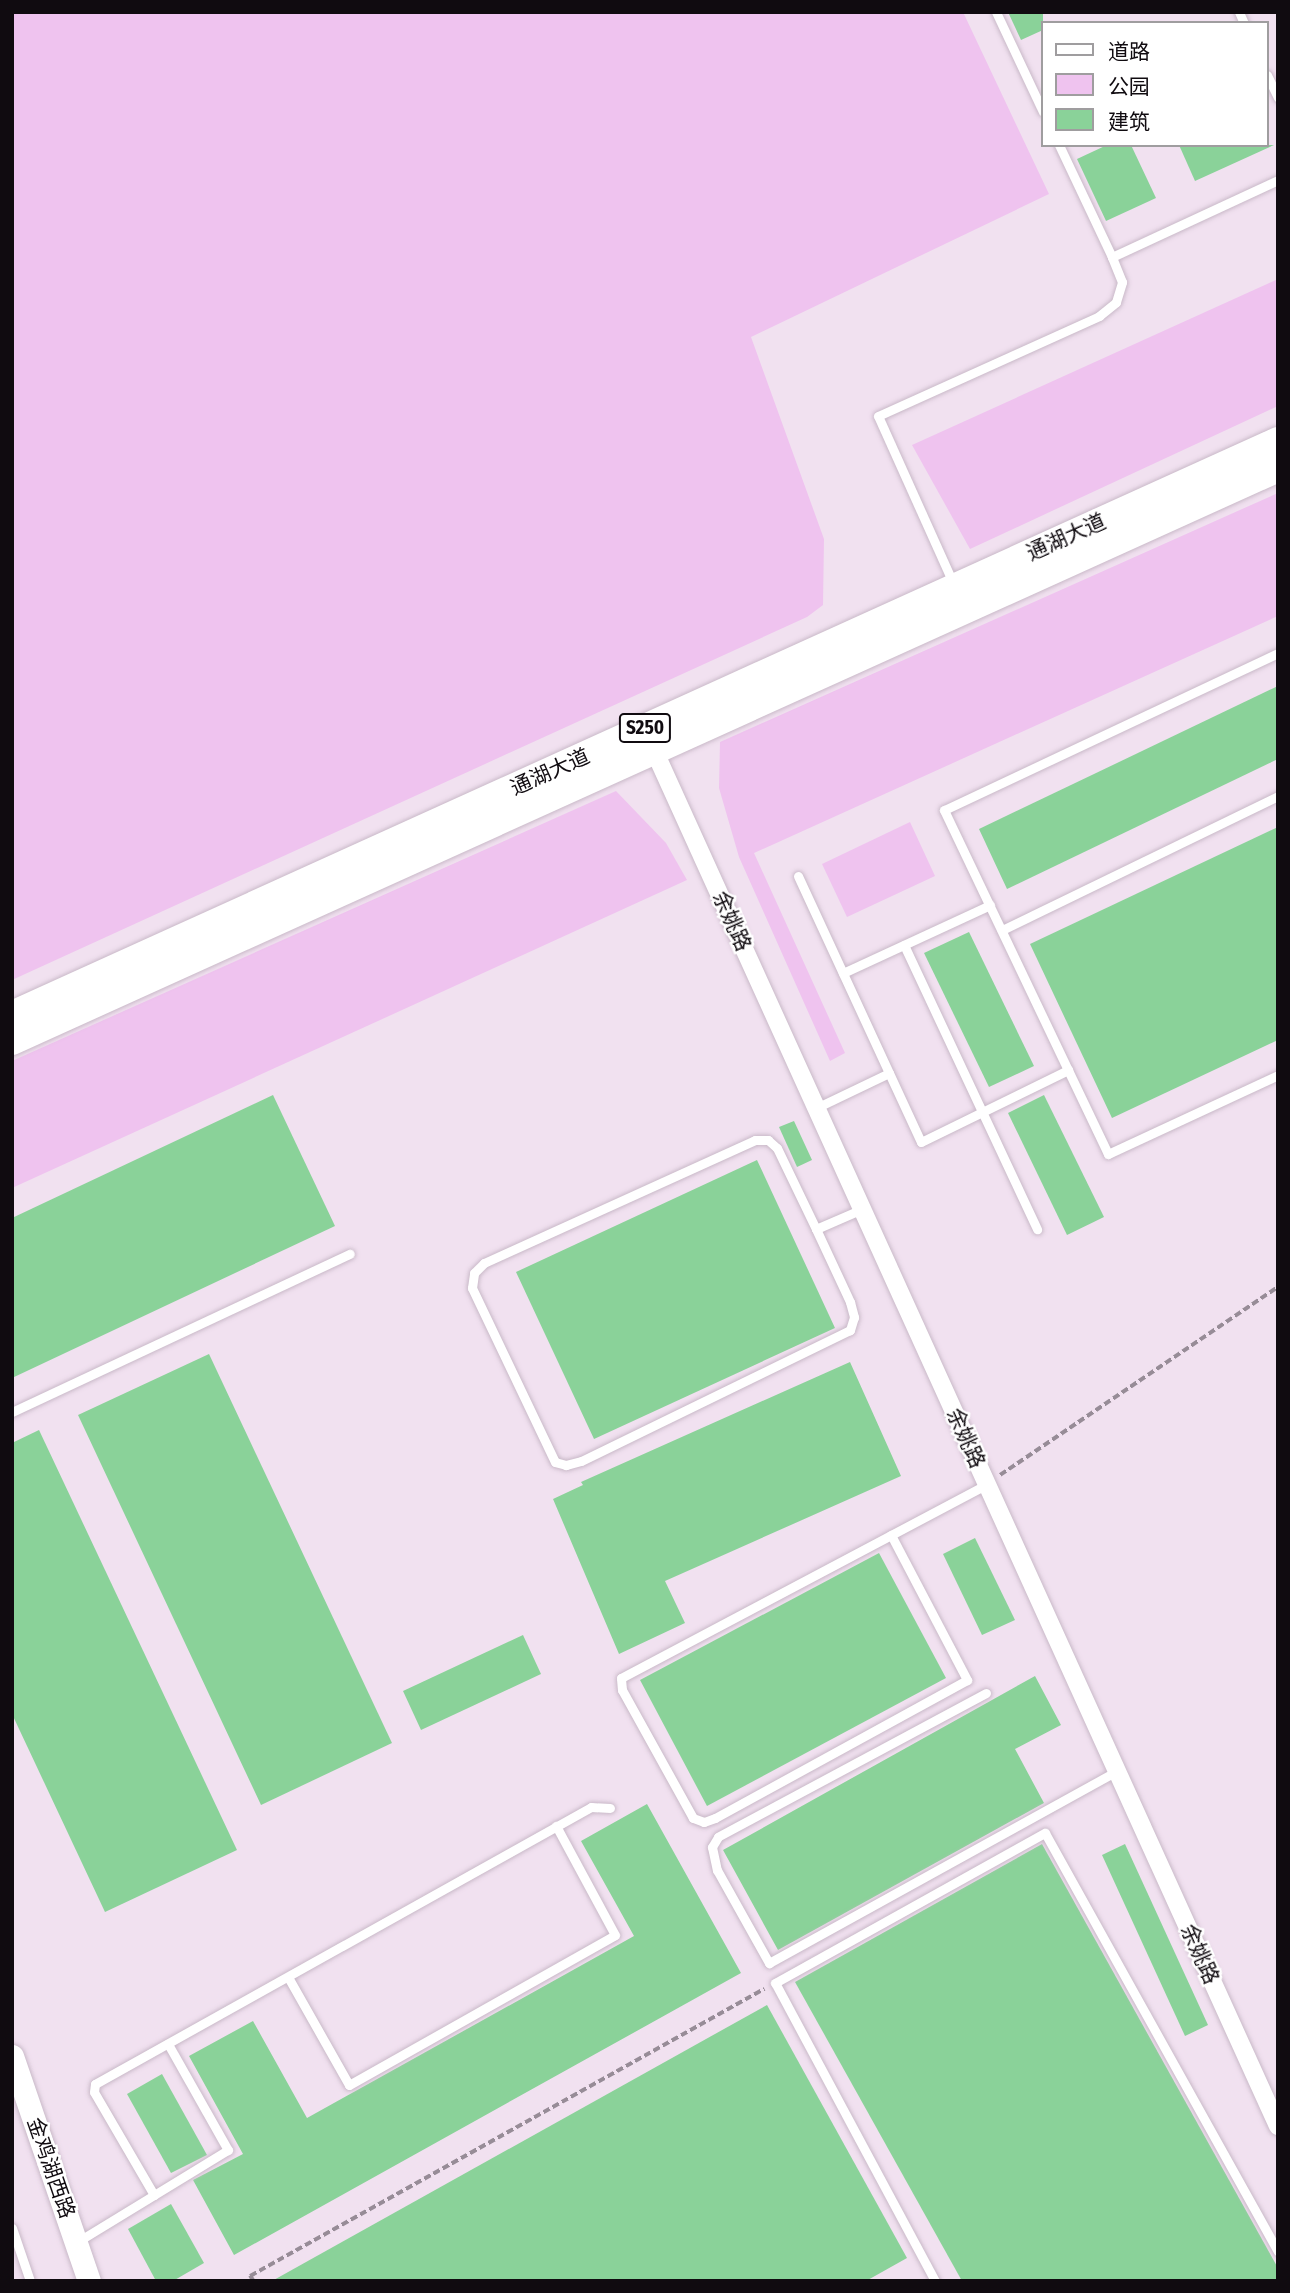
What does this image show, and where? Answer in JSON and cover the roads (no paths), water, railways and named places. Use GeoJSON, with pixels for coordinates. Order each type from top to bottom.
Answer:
{"type":"FeatureCollection","features":[{"type":"Feature","properties":{"kind":"main road","name":"通湖大道"},"geometry":{"type":"LineString","coordinates":[[12,1015],[1278,441]]}},
{"type":"Feature","properties":{"kind":"main road","name":"通湖大道"},"geometry":{"type":"LineString","coordinates":[[12,1041],[1278,468]]}},
{"type":"Feature","properties":{"kind":"street","name":"余姚路"},"geometry":{"type":"LineString","coordinates":[[654,750],[1278,2126]]}},
{"type":"Feature","properties":{"kind":"street","name":"金鸡湖西路"},"geometry":{"type":"LineString","coordinates":[[12,2056],[89,2281]]}},
{"type":"Feature","properties":{"kind":"lane"},"geometry":{"type":"LineString","coordinates":[[996,12],[1042,110]]}},
{"type":"Feature","properties":{"kind":"lane"},"geometry":{"type":"LineString","coordinates":[[1269,79],[1278,98]]}},
{"type":"Feature","properties":{"kind":"lane"},"geometry":{"type":"LineString","coordinates":[[955,588],[878,416],[1099,316],[1116,302],[1122,282],[1060,147]]}},
{"type":"Feature","properties":{"kind":"lane"},"geometry":{"type":"LineString","coordinates":[[1112,257],[1278,180]]}},
{"type":"Feature","properties":{"kind":"lane"},"geometry":{"type":"LineString","coordinates":[[1278,653],[944,810],[1108,1154],[1278,1075]]}},
{"type":"Feature","properties":{"kind":"lane"},"geometry":{"type":"LineString","coordinates":[[1002,930],[1278,796]]}},
{"type":"Feature","properties":{"kind":"lane"},"geometry":{"type":"LineString","coordinates":[[798,876],[921,1142],[1068,1070]]}},
{"type":"Feature","properties":{"kind":"lane"},"geometry":{"type":"LineString","coordinates":[[843,973],[990,905]]}},
{"type":"Feature","properties":{"kind":"lane"},"geometry":{"type":"LineString","coordinates":[[904,944],[1038,1229]]}},
{"type":"Feature","properties":{"kind":"lane"},"geometry":{"type":"LineString","coordinates":[[816,1108],[889,1073]]}},
{"type":"Feature","properties":{"kind":"lane"},"geometry":{"type":"LineString","coordinates":[[755,1140],[768,1140],[777,1148],[816,1229],[850,1302],[854,1317],[850,1330],[581,1461],[566,1465],[555,1462],[472,1288],[474,1273],[484,1263],[755,1140]]}},
{"type":"Feature","properties":{"kind":"lane"},"geometry":{"type":"LineString","coordinates":[[816,1229],[862,1209]]}},
{"type":"Feature","properties":{"kind":"lane"},"geometry":{"type":"LineString","coordinates":[[12,1412],[350,1254]]}},
{"type":"Feature","properties":{"kind":"lane"},"geometry":{"type":"LineString","coordinates":[[891,1535],[967,1681],[715,1818],[704,1822],[693,1818],[622,1690],[621,1678],[987,1484]]}},
{"type":"Feature","properties":{"kind":"lane"},"geometry":{"type":"LineString","coordinates":[[986,1693],[718,1837],[712,1847],[717,1870],[769,1963],[1117,1771]]}},
{"type":"Feature","properties":{"kind":"lane"},"geometry":{"type":"LineString","coordinates":[[154,2195],[93,2092],[101,2080],[591,1807],[610,1808]]}},
{"type":"Feature","properties":{"kind":"lane"},"geometry":{"type":"LineString","coordinates":[[288,1977],[349,2085],[615,1936],[556,1826]]}},
{"type":"Feature","properties":{"kind":"lane"},"geometry":{"type":"LineString","coordinates":[[932,2280],[775,1983],[1045,1833],[1278,2251]]}},
{"type":"Feature","properties":{"kind":"lane"},"geometry":{"type":"LineString","coordinates":[[76,2242],[229,2150],[168,2044]]}},
{"type":"Feature","properties":{"kind":"lane"},"geometry":{"type":"LineString","coordinates":[[12,2228],[30,2281]]}}]}
